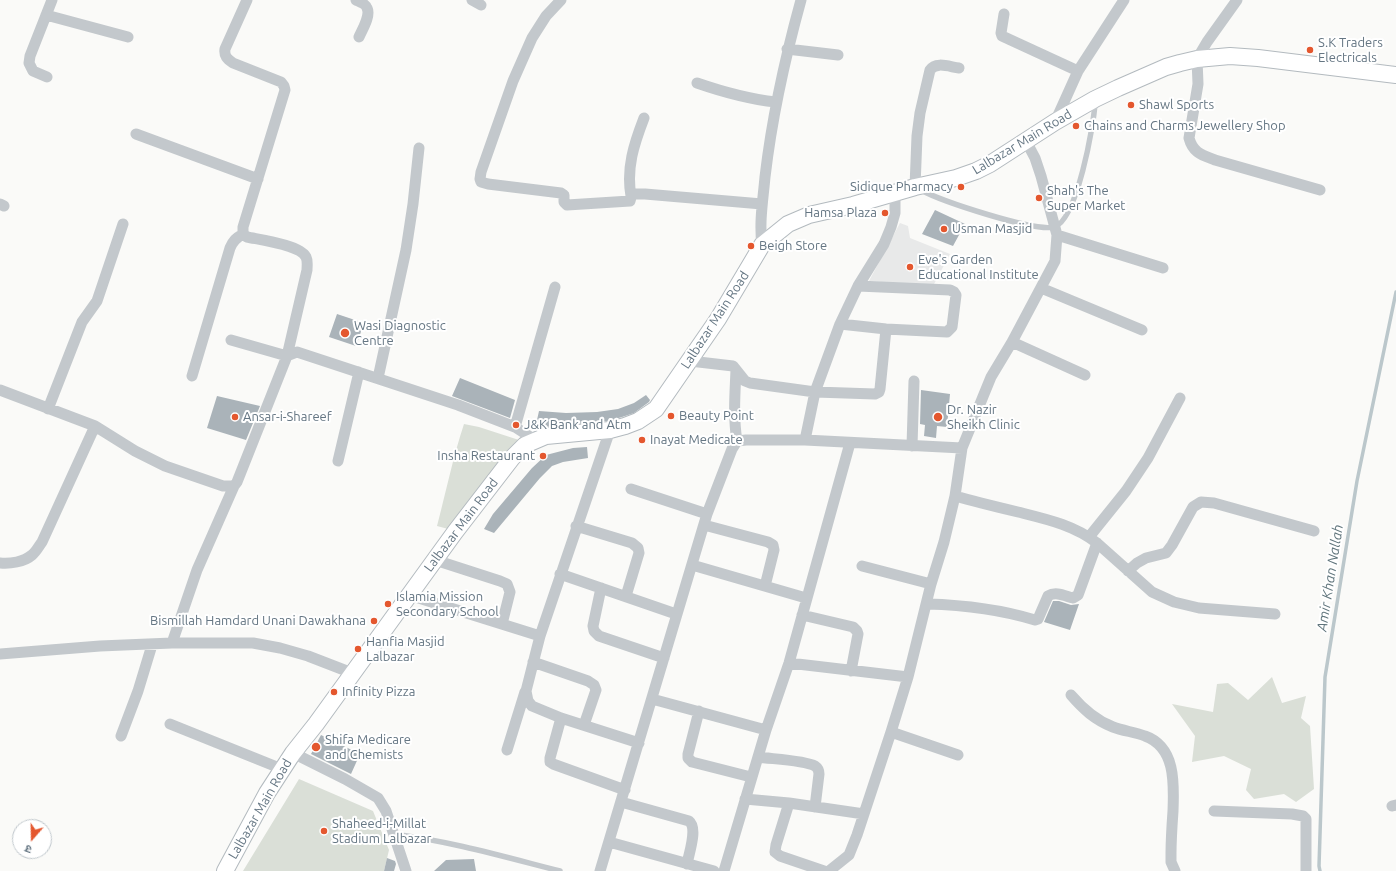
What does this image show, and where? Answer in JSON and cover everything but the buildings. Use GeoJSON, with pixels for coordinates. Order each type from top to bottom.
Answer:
{"type":"FeatureCollection","features":[{"type":"Feature","properties":{"kind":"main road","name":"Lalbazar Main Road"},"geometry":{"type":"LineString","coordinates":[[225,871],[267,793],[293,753],[512,458],[525,445],[534,440],[552,435],[610,430],[638,421],[656,409],[718,319],[762,244],[788,224],[809,215],[915,187],[956,178],[976,171],[1095,99],[1166,67],[1197,59],[1230,56],[1258,58],[1396,75]]}},
{"type":"Feature","properties":{"kind":"street"},"geometry":{"type":"LineString","coordinates":[[47,77],[32,71],[29,63],[30,56],[52,0]]}},
{"type":"Feature","properties":{"kind":"street"},"geometry":{"type":"LineString","coordinates":[[243,234],[243,227],[285,90],[281,82],[227,60],[225,49],[247,0]]}},
{"type":"Feature","properties":{"kind":"street"},"geometry":{"type":"LineString","coordinates":[[356,0],[368,8],[368,15],[359,37]]}},
{"type":"Feature","properties":{"kind":"street"},"geometry":{"type":"LineString","coordinates":[[561,0],[546,16],[532,38],[513,81],[480,179],[482,182],[561,193],[564,195],[564,202],[567,205],[630,201],[631,196],[629,187],[632,149],[644,118]]}},
{"type":"Feature","properties":{"kind":"street"},"geometry":{"type":"LineString","coordinates":[[762,244],[760,230],[762,204],[776,102],[787,49],[801,0]]}},
{"type":"Feature","properties":{"kind":"street"},"geometry":{"type":"LineString","coordinates":[[1055,122],[1078,70],[1124,0]]}},
{"type":"Feature","properties":{"kind":"street"},"geometry":{"type":"LineString","coordinates":[[1237,0],[1207,42],[1197,59],[1198,84],[1190,138],[1192,146],[1200,154],[1215,160],[1320,190]]}},
{"type":"Feature","properties":{"kind":"street"},"geometry":{"type":"LineString","coordinates":[[1004,14],[1001,33],[1002,36],[1078,70]]}},
{"type":"Feature","properties":{"kind":"street"},"geometry":{"type":"LineString","coordinates":[[46,15],[128,37]]}},
{"type":"Feature","properties":{"kind":"street"},"geometry":{"type":"LineString","coordinates":[[787,49],[838,55]]}},
{"type":"Feature","properties":{"kind":"street"},"geometry":{"type":"LineString","coordinates":[[915,187],[917,136],[920,113],[930,70],[932,66],[936,65],[959,68]]}},
{"type":"Feature","properties":{"kind":"street"},"geometry":{"type":"LineString","coordinates":[[697,83],[755,100],[776,102]]}},
{"type":"Feature","properties":{"kind":"street"},"geometry":{"type":"LineString","coordinates":[[136,134],[258,179]]}},
{"type":"Feature","properties":{"kind":"street"},"geometry":{"type":"LineString","coordinates":[[829,871],[849,855],[891,732],[908,677],[931,584],[956,496],[962,448],[991,377],[1012,342],[1055,261],[1056,231],[1035,158],[1026,141]]}},
{"type":"Feature","properties":{"kind":"street"},"geometry":{"type":"LineString","coordinates":[[378,378],[406,250],[419,148]]}},
{"type":"Feature","properties":{"kind":"street"},"geometry":{"type":"LineString","coordinates":[[805,440],[815,392],[840,324],[858,286],[884,244],[891,227],[895,214],[895,193]]}},
{"type":"Feature","properties":{"kind":"street"},"geometry":{"type":"LineString","coordinates":[[631,196],[632,194],[645,194],[762,204]]}},
{"type":"Feature","properties":{"kind":"street"},"geometry":{"type":"LineString","coordinates":[[48,409],[82,322],[97,301],[123,224]]}},
{"type":"Feature","properties":{"kind":"street"},"geometry":{"type":"LineString","coordinates":[[1056,231],[1163,268]]}},
{"type":"Feature","properties":{"kind":"street"},"geometry":{"type":"LineString","coordinates":[[172,644],[196,570],[237,482],[287,356],[307,270],[307,258],[298,250],[247,237],[243,234]]}},
{"type":"Feature","properties":{"kind":"street"},"geometry":{"type":"LineString","coordinates":[[192,376],[232,242],[243,234]]}},
{"type":"Feature","properties":{"kind":"street"},"geometry":{"type":"LineString","coordinates":[[840,324],[886,329],[947,332],[952,327],[956,296],[954,292],[950,290],[858,286]]}},
{"type":"Feature","properties":{"kind":"street"},"geometry":{"type":"LineString","coordinates":[[515,427],[555,287]]}},
{"type":"Feature","properties":{"kind":"street"},"geometry":{"type":"LineString","coordinates":[[1041,288],[1142,330]]}},
{"type":"Feature","properties":{"kind":"street"},"geometry":{"type":"LineString","coordinates":[[690,361],[733,366],[745,381],[750,383],[815,392],[875,394],[879,392],[880,389],[886,329]]}},
{"type":"Feature","properties":{"kind":"street"},"geometry":{"type":"LineString","coordinates":[[231,340],[287,356],[297,352],[378,378],[458,405],[515,427],[534,440]]}},
{"type":"Feature","properties":{"kind":"street"},"geometry":{"type":"LineString","coordinates":[[1012,342],[1085,375]]}},
{"type":"Feature","properties":{"kind":"street"},"geometry":{"type":"LineString","coordinates":[[600,871],[676,614],[706,520],[732,449],[737,441],[734,425],[736,370]]}},
{"type":"Feature","properties":{"kind":"street"},"geometry":{"type":"LineString","coordinates":[[338,461],[359,372]]}},
{"type":"Feature","properties":{"kind":"street"},"geometry":{"type":"LineString","coordinates":[[912,446],[914,381]]}},
{"type":"Feature","properties":{"kind":"street"},"geometry":{"type":"LineString","coordinates":[[0,390],[95,426],[135,451],[165,466],[223,486],[234,486]]}},
{"type":"Feature","properties":{"kind":"street"},"geometry":{"type":"LineString","coordinates":[[927,604],[986,608],[1012,613],[1035,620],[1038,619],[1048,596],[1052,593],[1073,598],[1078,595],[1093,540],[1148,458],[1180,398]]}},
{"type":"Feature","properties":{"kind":"street"},"geometry":{"type":"LineString","coordinates":[[0,563],[24,560],[32,555],[42,542],[95,426]]}},
{"type":"Feature","properties":{"kind":"street"},"geometry":{"type":"LineString","coordinates":[[507,750],[526,691],[540,636],[576,526],[610,430]]}},
{"type":"Feature","properties":{"kind":"street"},"geometry":{"type":"LineString","coordinates":[[737,441],[805,440],[962,448]]}},
{"type":"Feature","properties":{"kind":"street"},"geometry":{"type":"LineString","coordinates":[[724,871],[751,777],[789,663],[850,443]]}},
{"type":"Feature","properties":{"kind":"street"},"geometry":{"type":"LineString","coordinates":[[631,489],[706,520],[773,545],[774,550],[765,586]]}},
{"type":"Feature","properties":{"kind":"street"},"geometry":{"type":"LineString","coordinates":[[956,496],[1057,522],[1093,540],[1152,592],[1174,602],[1199,608],[1275,614]]}},
{"type":"Feature","properties":{"kind":"street"},"geometry":{"type":"LineString","coordinates":[[1128,571],[1146,558],[1166,552],[1172,545],[1193,507],[1201,502],[1214,503],[1314,531]]}},
{"type":"Feature","properties":{"kind":"street"},"geometry":{"type":"LineString","coordinates":[[576,526],[632,544],[638,548],[639,553],[626,596]]}},
{"type":"Feature","properties":{"kind":"street"},"geometry":{"type":"LineString","coordinates":[[435,560],[507,584],[510,592],[502,624]]}},
{"type":"Feature","properties":{"kind":"street"},"geometry":{"type":"LineString","coordinates":[[692,565],[806,598]]}},
{"type":"Feature","properties":{"kind":"street"},"geometry":{"type":"LineString","coordinates":[[862,566],[931,584]]}},
{"type":"Feature","properties":{"kind":"street"},"geometry":{"type":"LineString","coordinates":[[560,574],[676,614]]}},
{"type":"Feature","properties":{"kind":"street"},"geometry":{"type":"LineString","coordinates":[[602,588],[593,626],[594,631],[599,636],[664,658]]}},
{"type":"Feature","properties":{"kind":"street"},"geometry":{"type":"LineString","coordinates":[[409,595],[540,636]]}},
{"type":"Feature","properties":{"kind":"street"},"geometry":{"type":"LineString","coordinates":[[802,615],[853,627],[857,631],[858,634],[850,671]]}},
{"type":"Feature","properties":{"kind":"street"},"geometry":{"type":"LineString","coordinates":[[0,654],[100,646],[253,643],[280,648],[308,656],[352,673]]}},
{"type":"Feature","properties":{"kind":"street"},"geometry":{"type":"LineString","coordinates":[[121,736],[138,691],[152,645]]}},
{"type":"Feature","properties":{"kind":"street"},"geometry":{"type":"LineString","coordinates":[[533,662],[588,681],[594,685],[596,690],[584,726]]}},
{"type":"Feature","properties":{"kind":"street"},"geometry":{"type":"LineString","coordinates":[[789,663],[908,677]]}},
{"type":"Feature","properties":{"kind":"street"},"geometry":{"type":"LineString","coordinates":[[526,691],[528,701],[532,706],[584,726],[639,743]]}},
{"type":"Feature","properties":{"kind":"street"},"geometry":{"type":"LineString","coordinates":[[1072,695],[1085,711],[1100,721],[1113,727],[1146,736],[1153,740],[1160,746],[1168,758],[1174,782],[1170,854],[1175,871]]}},
{"type":"Feature","properties":{"kind":"street"},"geometry":{"type":"LineString","coordinates":[[652,699],[766,730]]}},
{"type":"Feature","properties":{"kind":"street"},"geometry":{"type":"LineString","coordinates":[[699,711],[688,758],[692,762],[751,777]]}},
{"type":"Feature","properties":{"kind":"street"},"geometry":{"type":"LineString","coordinates":[[561,718],[550,762],[625,790]]}},
{"type":"Feature","properties":{"kind":"street"},"geometry":{"type":"LineString","coordinates":[[170,724],[282,769]]}},
{"type":"Feature","properties":{"kind":"street"},"geometry":{"type":"LineString","coordinates":[[891,732],[958,755]]}},
{"type":"Feature","properties":{"kind":"street"},"geometry":{"type":"LineString","coordinates":[[293,753],[378,798],[386,811],[406,871]]}},
{"type":"Feature","properties":{"kind":"street"},"geometry":{"type":"LineString","coordinates":[[758,757],[806,763],[816,766],[819,770],[819,774],[815,807]]}},
{"type":"Feature","properties":{"kind":"street"},"geometry":{"type":"LineString","coordinates":[[745,799],[789,803],[864,814]]}},
{"type":"Feature","properties":{"kind":"street"},"geometry":{"type":"LineString","coordinates":[[621,802],[689,821],[694,829],[687,864]]}},
{"type":"Feature","properties":{"kind":"street"},"geometry":{"type":"LineString","coordinates":[[789,803],[776,845],[776,852],[780,856],[824,871]]}},
{"type":"Feature","properties":{"kind":"street"},"geometry":{"type":"LineString","coordinates":[[1214,811],[1292,814],[1303,816],[1306,819],[1307,833],[1306,871]]}},
{"type":"Feature","properties":{"kind":"street"},"geometry":{"type":"LineString","coordinates":[[609,842],[714,871]]}},
{"type":"Feature","properties":{"kind":"lane"},"geometry":{"type":"LineString","coordinates":[[915,187],[935,197],[992,215],[1056,231],[1064,218],[1078,187],[1090,137],[1095,99]]}},
{"type":"Feature","properties":{"kind":"lane"},"geometry":{"type":"LineString","coordinates":[[393,834],[419,837],[560,871]]}},
{"type":"Feature","properties":{"kind":"shaded area","name":"Eve's Garden Educational Institute"},"geometry":{"type":"Polygon","coordinates":[[[900,223],[908,226],[910,238],[950,254],[933,286],[869,281],[900,223]]]}},
{"type":"Feature","properties":{"kind":"shaded area"},"geometry":{"type":"Polygon","coordinates":[[[464,424],[479,427],[522,441],[452,530],[437,526],[464,424]]]}},
{"type":"Feature","properties":{"kind":"shaded area"},"geometry":{"type":"Polygon","coordinates":[[[1272,677],[1282,703],[1306,696],[1301,718],[1310,726],[1314,789],[1296,802],[1284,794],[1254,799],[1246,790],[1251,769],[1224,756],[1192,762],[1195,736],[1172,704],[1213,712],[1217,684],[1228,683],[1248,700],[1272,677]]]}},
{"type":"Feature","properties":{"kind":"shaded area","name":"Shaheed-i-Millat Stadium Lalbazar"},"geometry":{"type":"Polygon","coordinates":[[[299,779],[373,811],[389,850],[384,871],[243,871],[299,779]]]}},
{"type":"Feature","properties":{"kind":"waterway","name":"Amir Khan Nallah"},"geometry":{"type":"LineString","coordinates":[[1320,871],[1325,677],[1357,481],[1396,292]]}},
{"type":"Feature","properties":{"kind":"place","name":"S.K Traders Electricals"},"geometry":{"type":"Point","coordinates":[1310,50]}},
{"type":"Feature","properties":{"kind":"place","name":"Shawl Sports"},"geometry":{"type":"Point","coordinates":[1131,105]}},
{"type":"Feature","properties":{"kind":"place","name":"Chains and Charms Jewellery Shop"},"geometry":{"type":"Point","coordinates":[1076,126]}},
{"type":"Feature","properties":{"kind":"place","name":"Sidique Pharmacy"},"geometry":{"type":"Point","coordinates":[961,187]}},
{"type":"Feature","properties":{"kind":"place","name":"Shah's The Super Market"},"geometry":{"type":"Point","coordinates":[1039,198]}},
{"type":"Feature","properties":{"kind":"place","name":"Hamsa Plaza"},"geometry":{"type":"Point","coordinates":[885,213]}},
{"type":"Feature","properties":{"kind":"place","name":"Usman Masjid"},"geometry":{"type":"Point","coordinates":[944,229]}},
{"type":"Feature","properties":{"kind":"place","name":"Beigh Store"},"geometry":{"type":"Point","coordinates":[751,246]}},
{"type":"Feature","properties":{"kind":"place","name":"Eve's Garden Educational Institute"},"geometry":{"type":"Point","coordinates":[910,267]}},
{"type":"Feature","properties":{"kind":"place","name":"Wasi Diagnostic Centre"},"geometry":{"type":"Point","coordinates":[345,333]}},
{"type":"Feature","properties":{"kind":"place","name":"Beauty Point"},"geometry":{"type":"Point","coordinates":[671,416]}},
{"type":"Feature","properties":{"kind":"place","name":"Ansar-i-Shareef"},"geometry":{"type":"Point","coordinates":[235,417]}},
{"type":"Feature","properties":{"kind":"place","name":"Dr. Nazir Sheikh Clinic"},"geometry":{"type":"Point","coordinates":[938,417]}},
{"type":"Feature","properties":{"kind":"place","name":"J&K Bank and Atm"},"geometry":{"type":"Point","coordinates":[516,425]}},
{"type":"Feature","properties":{"kind":"place","name":"Inayat Medicate"},"geometry":{"type":"Point","coordinates":[642,440]}},
{"type":"Feature","properties":{"kind":"place","name":"Insha Restaurant"},"geometry":{"type":"Point","coordinates":[543,456]}},
{"type":"Feature","properties":{"kind":"place","name":"Islamia Mission Secondary School"},"geometry":{"type":"Point","coordinates":[388,604]}},
{"type":"Feature","properties":{"kind":"place","name":"Bismillah Hamdard Unani Dawakhana"},"geometry":{"type":"Point","coordinates":[374,621]}},
{"type":"Feature","properties":{"kind":"place","name":"Hanfia Masjid Lalbazar"},"geometry":{"type":"Point","coordinates":[358,649]}},
{"type":"Feature","properties":{"kind":"place","name":"Infinity Pizza"},"geometry":{"type":"Point","coordinates":[334,692]}},
{"type":"Feature","properties":{"kind":"place","name":"Shifa Medicare and Chemists"},"geometry":{"type":"Point","coordinates":[316,747]}},
{"type":"Feature","properties":{"kind":"place","name":"Shaheed-i-Millat Stadium Lalbazar"},"geometry":{"type":"Point","coordinates":[324,831]}}]}
